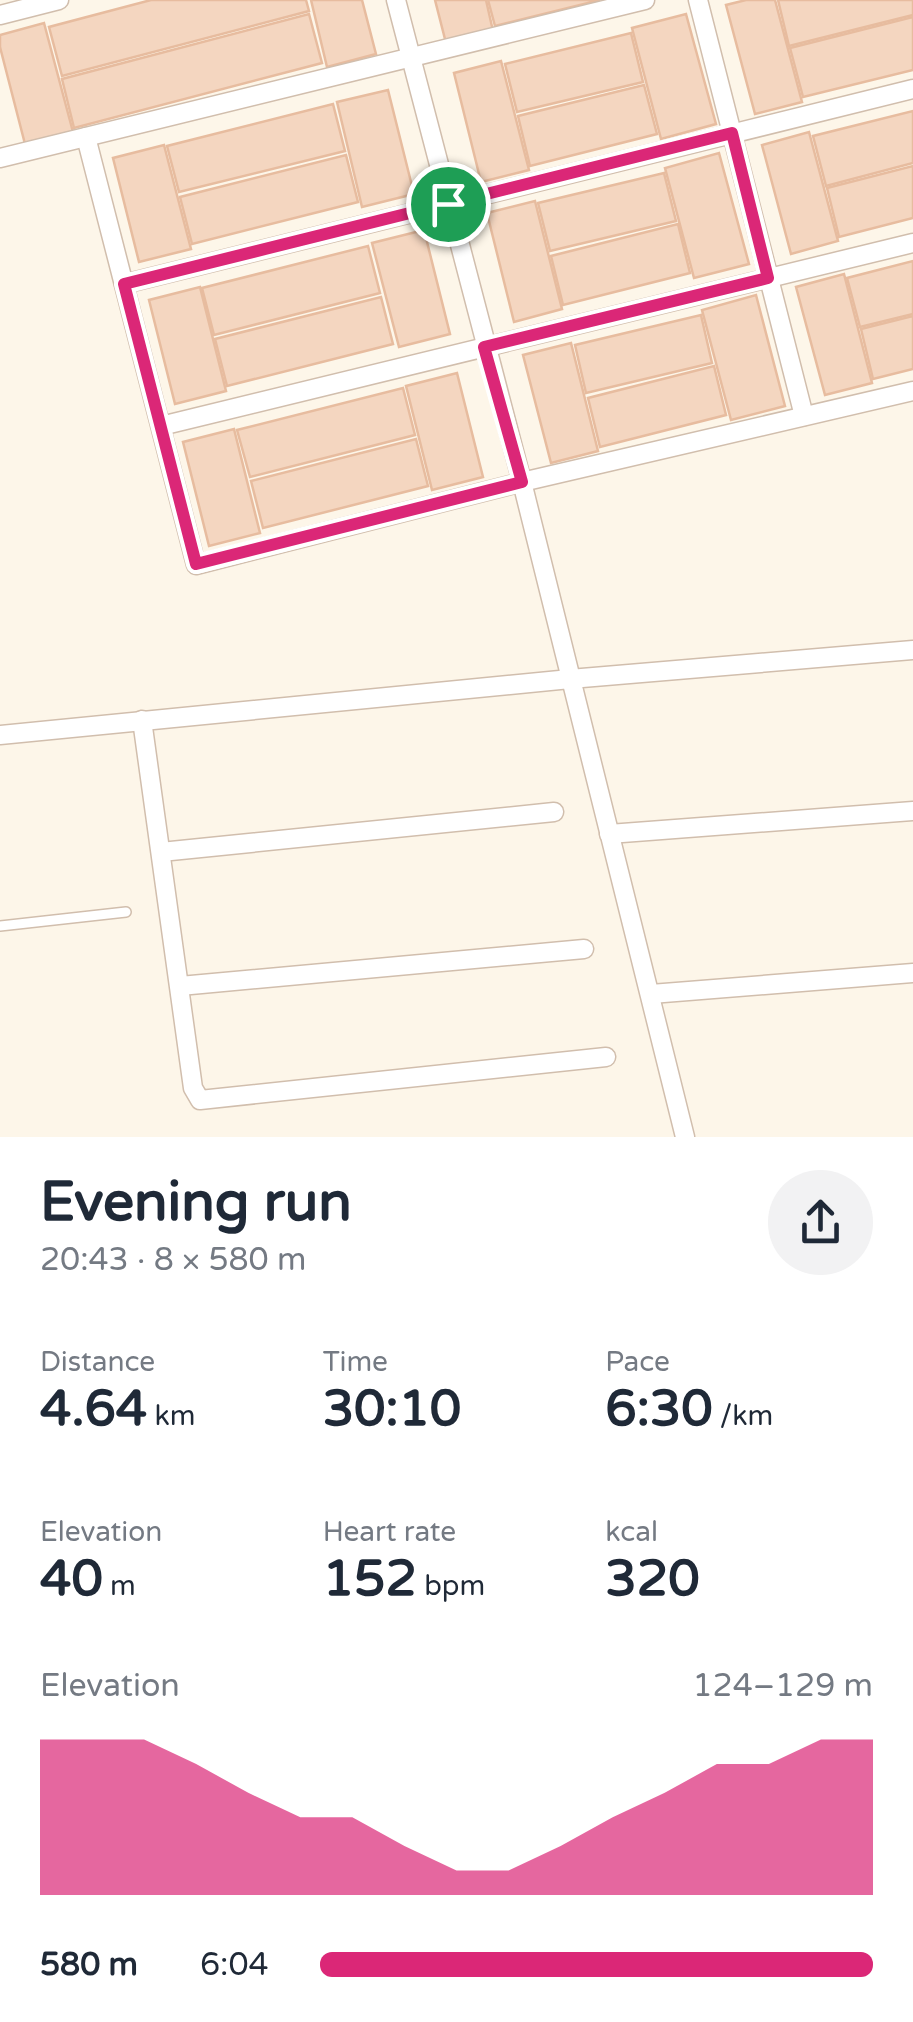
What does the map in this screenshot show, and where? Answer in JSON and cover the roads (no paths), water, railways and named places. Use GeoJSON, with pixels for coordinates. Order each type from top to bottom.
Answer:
{"type":"FeatureCollection","features":[{"type":"Feature","properties":{"kind":"street"},"geometry":{"type":"LineString","coordinates":[[0,15],[60,0]]}},
{"type":"Feature","properties":{"kind":"street"},"geometry":{"type":"LineString","coordinates":[[396,0],[686,1137]]}},
{"type":"Feature","properties":{"kind":"street"},"geometry":{"type":"LineString","coordinates":[[0,158],[645,0]]}},
{"type":"Feature","properties":{"kind":"street"},"geometry":{"type":"LineString","coordinates":[[698,0],[804,416]]}},
{"type":"Feature","properties":{"kind":"street"},"geometry":{"type":"LineString","coordinates":[[124,284],[913,88]]}},
{"type":"Feature","properties":{"kind":"street"},"geometry":{"type":"LineString","coordinates":[[86,137],[196,564],[522,482],[913,391]]}},
{"type":"Feature","properties":{"kind":"street"},"geometry":{"type":"LineString","coordinates":[[161,426],[913,243]]}},
{"type":"Feature","properties":{"kind":"street"},"geometry":{"type":"LineString","coordinates":[[0,735],[913,650]]}},
{"type":"Feature","properties":{"kind":"street"},"geometry":{"type":"LineString","coordinates":[[142,720],[193,1088],[200,1100],[606,1057]]}},
{"type":"Feature","properties":{"kind":"street"},"geometry":{"type":"LineString","coordinates":[[610,834],[913,811]]}},
{"type":"Feature","properties":{"kind":"street"},"geometry":{"type":"LineString","coordinates":[[161,852],[554,812]]}},
{"type":"Feature","properties":{"kind":"street"},"geometry":{"type":"LineString","coordinates":[[180,986],[584,949]]}},
{"type":"Feature","properties":{"kind":"street"},"geometry":{"type":"LineString","coordinates":[[651,994],[913,973]]}},
{"type":"Feature","properties":{"kind":"lane"},"geometry":{"type":"LineString","coordinates":[[0,926],[126,912]]}}]}
